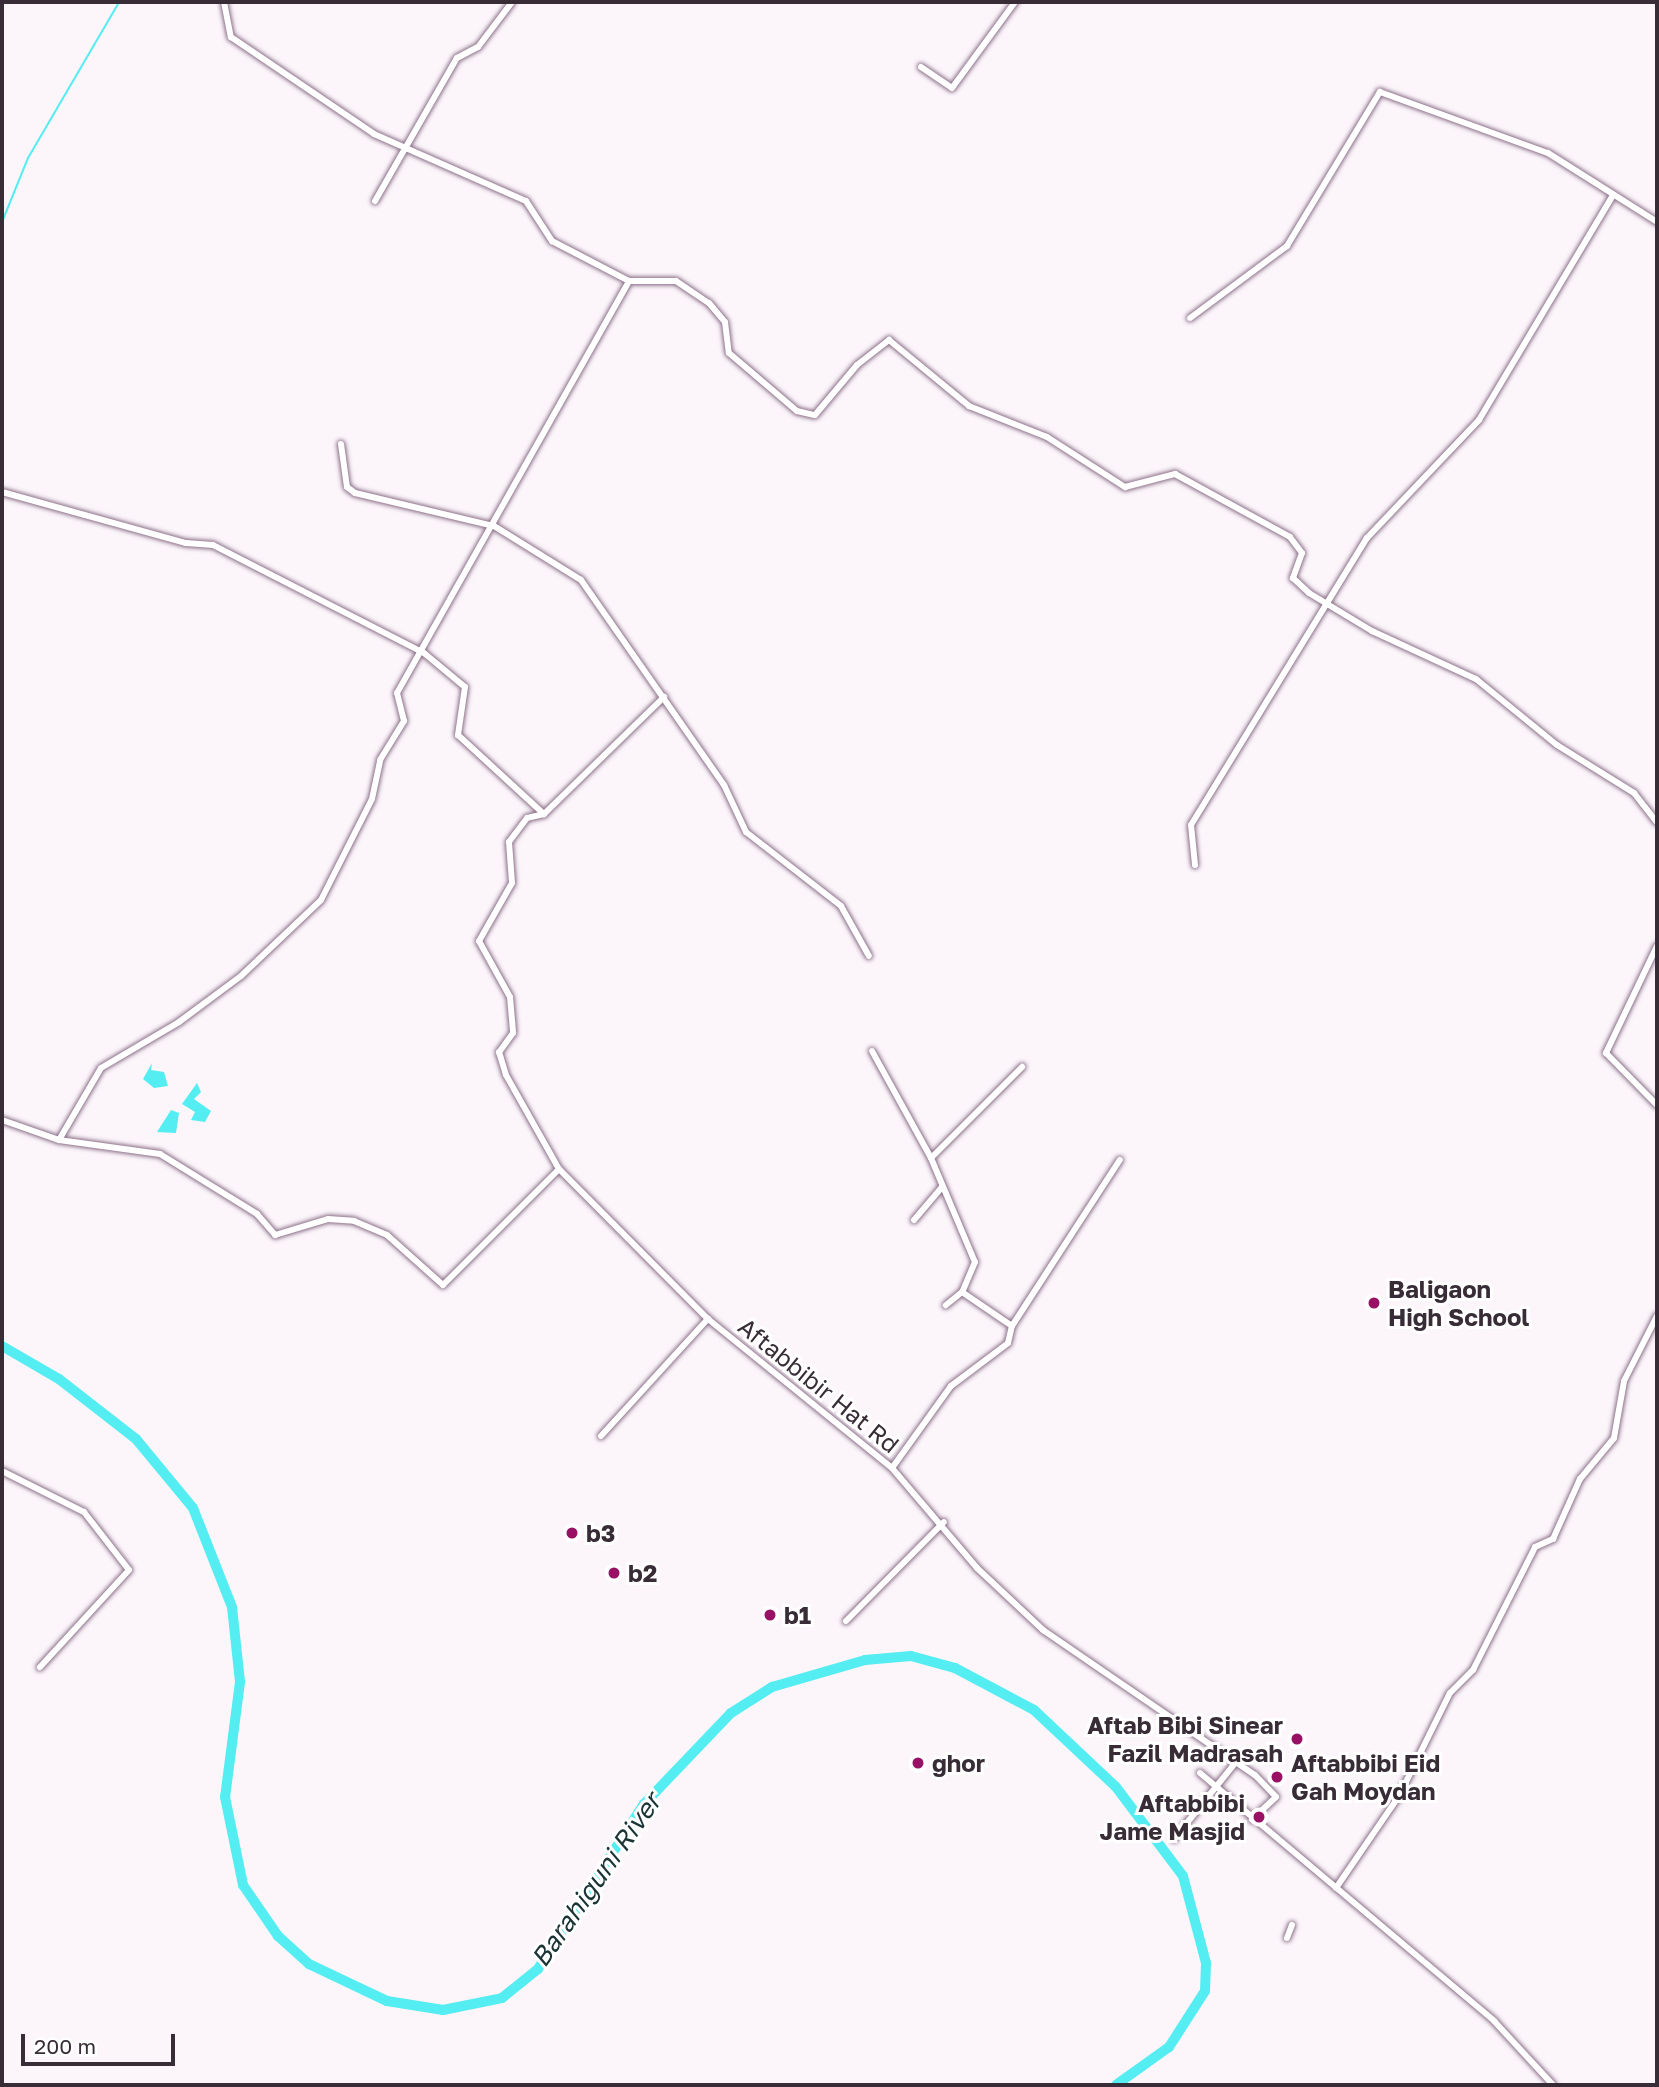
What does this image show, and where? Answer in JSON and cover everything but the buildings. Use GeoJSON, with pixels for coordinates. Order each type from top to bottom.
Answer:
{"type":"FeatureCollection","features":[{"type":"Feature","properties":{"kind":"street"},"geometry":{"type":"LineString","coordinates":[[224,2],[231,37],[407,150],[526,201],[552,241],[629,281],[676,281],[709,303],[725,322],[729,353],[777,398],[811,415],[858,365],[893,341],[970,406],[1047,437],[1125,487],[1175,474],[1290,537],[1302,553],[1293,578],[1328,606],[1476,679],[1557,746],[1634,793],[1657,822]]}},
{"type":"Feature","properties":{"kind":"street"},"geometry":{"type":"LineString","coordinates":[[375,201],[407,150],[457,58],[478,47],[512,2]]}},
{"type":"Feature","properties":{"kind":"street"},"geometry":{"type":"LineString","coordinates":[[921,67],[952,88],[1015,2]]}},
{"type":"Feature","properties":{"kind":"street"},"geometry":{"type":"LineString","coordinates":[[1190,318],[1287,246],[1380,92],[1548,153],[1657,222]]}},
{"type":"Feature","properties":{"kind":"street"},"geometry":{"type":"LineString","coordinates":[[1195,864],[1191,825],[1382,517],[1434,474],[1479,420],[1613,195]]}},
{"type":"Feature","properties":{"kind":"street"},"geometry":{"type":"LineString","coordinates":[[59,1140],[101,1068],[180,1022],[312,912],[372,799],[377,766],[406,716],[397,693],[424,653],[629,281]]}},
{"type":"Feature","properties":{"kind":"street"},"geometry":{"type":"LineString","coordinates":[[341,444],[347,487],[355,493],[494,526],[582,580],[724,785],[746,832],[841,906],[869,956]]}},
{"type":"Feature","properties":{"kind":"street"},"geometry":{"type":"LineString","coordinates":[[2,492],[186,544],[213,545],[424,653],[465,687],[458,735],[544,814],[664,697]]}},
{"type":"Feature","properties":{"kind":"street","name":"Aftabbibir Hat Rd"},"geometry":{"type":"LineString","coordinates":[[544,814],[527,818],[509,842],[513,879],[479,941],[510,997],[513,1033],[500,1057],[532,1129],[559,1169],[708,1319],[892,1468],[944,1522],[977,1568],[1043,1630],[1236,1762],[1276,1797],[1252,1819]]}},
{"type":"Feature","properties":{"kind":"street"},"geometry":{"type":"LineString","coordinates":[[1657,946],[1606,1053],[1657,1105]]}},
{"type":"Feature","properties":{"kind":"street"},"geometry":{"type":"LineString","coordinates":[[872,1051],[930,1158],[975,1262],[962,1292],[946,1305]]}},
{"type":"Feature","properties":{"kind":"street"},"geometry":{"type":"LineString","coordinates":[[930,1158],[1022,1067]]}},
{"type":"Feature","properties":{"kind":"street"},"geometry":{"type":"LineString","coordinates":[[2,1120],[59,1140],[160,1154],[257,1214],[275,1235],[328,1219],[354,1221],[387,1235],[443,1285],[559,1169]]}},
{"type":"Feature","properties":{"kind":"street"},"geometry":{"type":"LineString","coordinates":[[892,1468],[951,1386],[1007,1343],[1012,1325],[1120,1160]]}},
{"type":"Feature","properties":{"kind":"street"},"geometry":{"type":"LineString","coordinates":[[914,1220],[942,1187]]}},
{"type":"Feature","properties":{"kind":"street"},"geometry":{"type":"LineString","coordinates":[[962,1292],[1012,1325]]}},
{"type":"Feature","properties":{"kind":"street"},"geometry":{"type":"LineString","coordinates":[[1336,1888],[1399,1796],[1450,1693],[1473,1670],[1535,1547],[1553,1538],[1580,1479],[1614,1438],[1624,1381],[1654,1330],[1657,1316]]}},
{"type":"Feature","properties":{"kind":"street"},"geometry":{"type":"LineString","coordinates":[[601,1436],[708,1319]]}},
{"type":"Feature","properties":{"kind":"street"},"geometry":{"type":"LineString","coordinates":[[2,1471],[84,1512],[129,1570],[40,1667]]}},
{"type":"Feature","properties":{"kind":"street"},"geometry":{"type":"LineString","coordinates":[[846,1621],[944,1522]]}},
{"type":"Feature","properties":{"kind":"street"},"geometry":{"type":"LineString","coordinates":[[1174,1839],[1217,1789],[1236,1762]]}},
{"type":"Feature","properties":{"kind":"street"},"geometry":{"type":"LineString","coordinates":[[1200,1773],[1494,2021],[1553,2085]]}},
{"type":"Feature","properties":{"kind":"street"},"geometry":{"type":"LineString","coordinates":[[1287,1938],[1292,1925]]}},
{"type":"Feature","properties":{"kind":"water"},"geometry":{"type":"Polygon","coordinates":[[[152,1063],[151,1070],[164,1072],[168,1086],[154,1088],[143,1079],[152,1063]]]}},
{"type":"Feature","properties":{"kind":"water"},"geometry":{"type":"Polygon","coordinates":[[[197,1083],[201,1092],[194,1099],[211,1111],[205,1122],[191,1120],[195,1112],[182,1104],[197,1083]]]}},
{"type":"Feature","properties":{"kind":"water"},"geometry":{"type":"Polygon","coordinates":[[[171,1110],[179,1113],[176,1133],[157,1132],[171,1110]]]}},
{"type":"Feature","properties":{"kind":"waterway"},"geometry":{"type":"LineString","coordinates":[[2,222],[28,158],[119,2]]}},
{"type":"Feature","properties":{"kind":"waterway","name":"Barahiguni River"},"geometry":{"type":"LineString","coordinates":[[2,1346],[59,1379],[136,1439],[193,1508],[232,1607],[240,1682],[225,1797],[243,1885],[278,1936],[309,1964],[387,2001],[443,2010],[502,1998],[538,1969],[644,1804],[731,1713],[772,1687],[865,1660],[911,1656],[955,1668],[1034,1710],[1116,1787],[1183,1876],[1206,1963],[1205,1991],[1169,2047],[1116,2085]]}},
{"type":"Feature","properties":{"kind":"place","name":"Baligaon High School"},"geometry":{"type":"Point","coordinates":[1374,1303]}},
{"type":"Feature","properties":{"kind":"place","name":"b3"},"geometry":{"type":"Point","coordinates":[572,1533]}},
{"type":"Feature","properties":{"kind":"place","name":"b2"},"geometry":{"type":"Point","coordinates":[614,1573]}},
{"type":"Feature","properties":{"kind":"place","name":"b1"},"geometry":{"type":"Point","coordinates":[770,1615]}},
{"type":"Feature","properties":{"kind":"place","name":"Aftab Bibi Sinear Fazil Madrasah"},"geometry":{"type":"Point","coordinates":[1297,1739]}},
{"type":"Feature","properties":{"kind":"place","name":"ghor"},"geometry":{"type":"Point","coordinates":[918,1763]}},
{"type":"Feature","properties":{"kind":"place","name":"Aftabbibi Eid Gah Moydan"},"geometry":{"type":"Point","coordinates":[1277,1777]}},
{"type":"Feature","properties":{"kind":"place","name":"Aftabbibi Jame Masjid"},"geometry":{"type":"Point","coordinates":[1259,1817]}}]}
